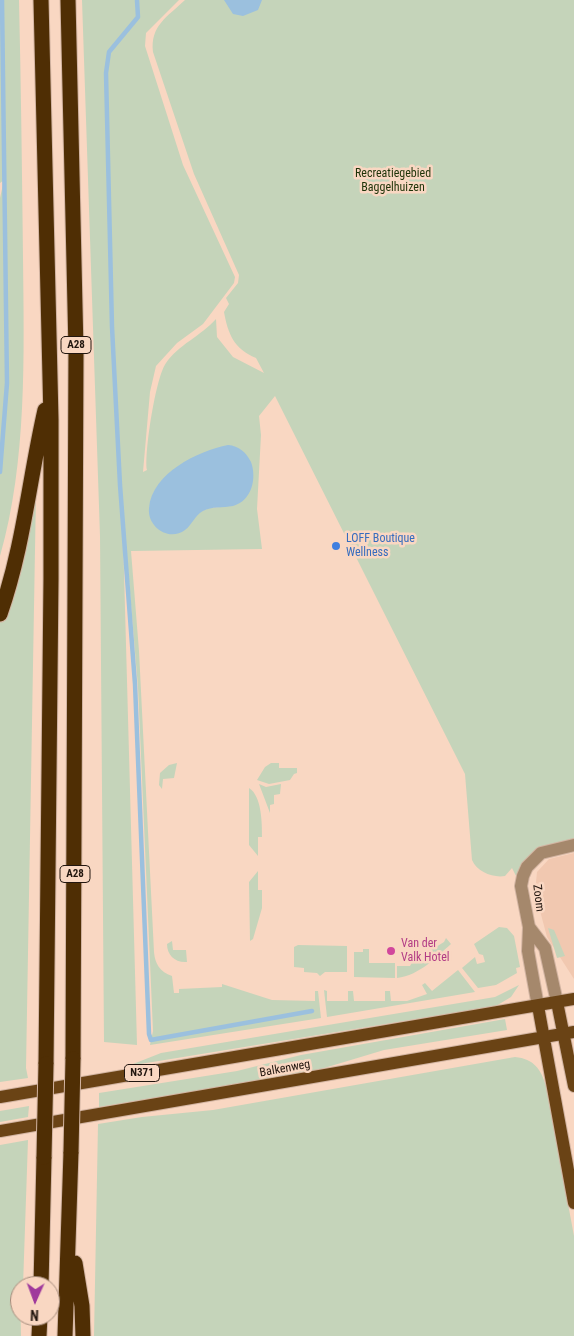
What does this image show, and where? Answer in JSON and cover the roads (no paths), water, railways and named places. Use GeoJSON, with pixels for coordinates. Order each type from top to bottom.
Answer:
{"type":"FeatureCollection","features":[{"type":"Feature","properties":{"kind":"highway","name":"A28"},"geometry":{"type":"LineString","coordinates":[[40,1276],[46,1064],[52,579],[50,385],[41,0]]}},
{"type":"Feature","properties":{"kind":"highway","name":"A28"},"geometry":{"type":"LineString","coordinates":[[66,1336],[74,1059],[77,690],[76,350],[68,0]]}},
{"type":"Feature","properties":{"kind":"highway","name":"A28"},"geometry":{"type":"LineString","coordinates":[[0,614],[19,552],[36,451],[50,385]]}},
{"type":"Feature","properties":{"kind":"highway","name":"A28"},"geometry":{"type":"LineString","coordinates":[[69,1232],[82,1306],[83,1336]]}},
{"type":"Feature","properties":{"kind":"main road","name":"Balkenweg"},"geometry":{"type":"LineString","coordinates":[[0,1097],[574,999]]}},
{"type":"Feature","properties":{"kind":"main road","name":"Zoom"},"geometry":{"type":"LineString","coordinates":[[557,1002],[569,1033],[574,1086]]}},
{"type":"Feature","properties":{"kind":"main road"},"geometry":{"type":"LineString","coordinates":[[538,1006],[574,1203]]}},
{"type":"Feature","properties":{"kind":"main road","name":"Balkenweg"},"geometry":{"type":"LineString","coordinates":[[0,1131],[569,1033]]}},
{"type":"Feature","properties":{"kind":"street","name":"Zoom"},"geometry":{"type":"LineString","coordinates":[[538,1006],[528,951],[529,927],[521,886],[527,867],[541,853],[574,845]]}},
{"type":"Feature","properties":{"kind":"street","name":"Zoom"},"geometry":{"type":"LineString","coordinates":[[529,927],[545,948],[557,1002]]}},
{"type":"Feature","properties":{"kind":"water"},"geometry":{"type":"Polygon","coordinates":[[[224,0],[262,0],[258,10],[243,16],[233,14],[224,0]]]}},
{"type":"Feature","properties":{"kind":"water"},"geometry":{"type":"Polygon","coordinates":[[[228,445],[242,450],[251,462],[253,482],[249,494],[245,499],[233,506],[206,509],[185,530],[179,533],[172,534],[160,531],[149,515],[152,495],[158,484],[167,474],[191,458],[203,452],[228,445]]]}},
{"type":"Feature","properties":{"kind":"waterway"},"geometry":{"type":"LineString","coordinates":[[0,472],[7,383],[2,0]]}},
{"type":"Feature","properties":{"kind":"waterway"},"geometry":{"type":"LineString","coordinates":[[137,0],[138,17],[109,52],[106,73],[112,327],[120,485],[135,684],[149,1034],[151,1040],[312,1011]]}},
{"type":"Feature","properties":{"kind":"place","name":"LOFF Boutique Wellness"},"geometry":{"type":"Point","coordinates":[336,546]}},
{"type":"Feature","properties":{"kind":"place","name":"Van der Valk Hotel"},"geometry":{"type":"Point","coordinates":[391,951]}},
{"type":"Feature","properties":{"kind":"park label","name":"Recreatiegebied Baggelhuizen"},"geometry":{"type":"Point","coordinates":[393,181]}}]}
